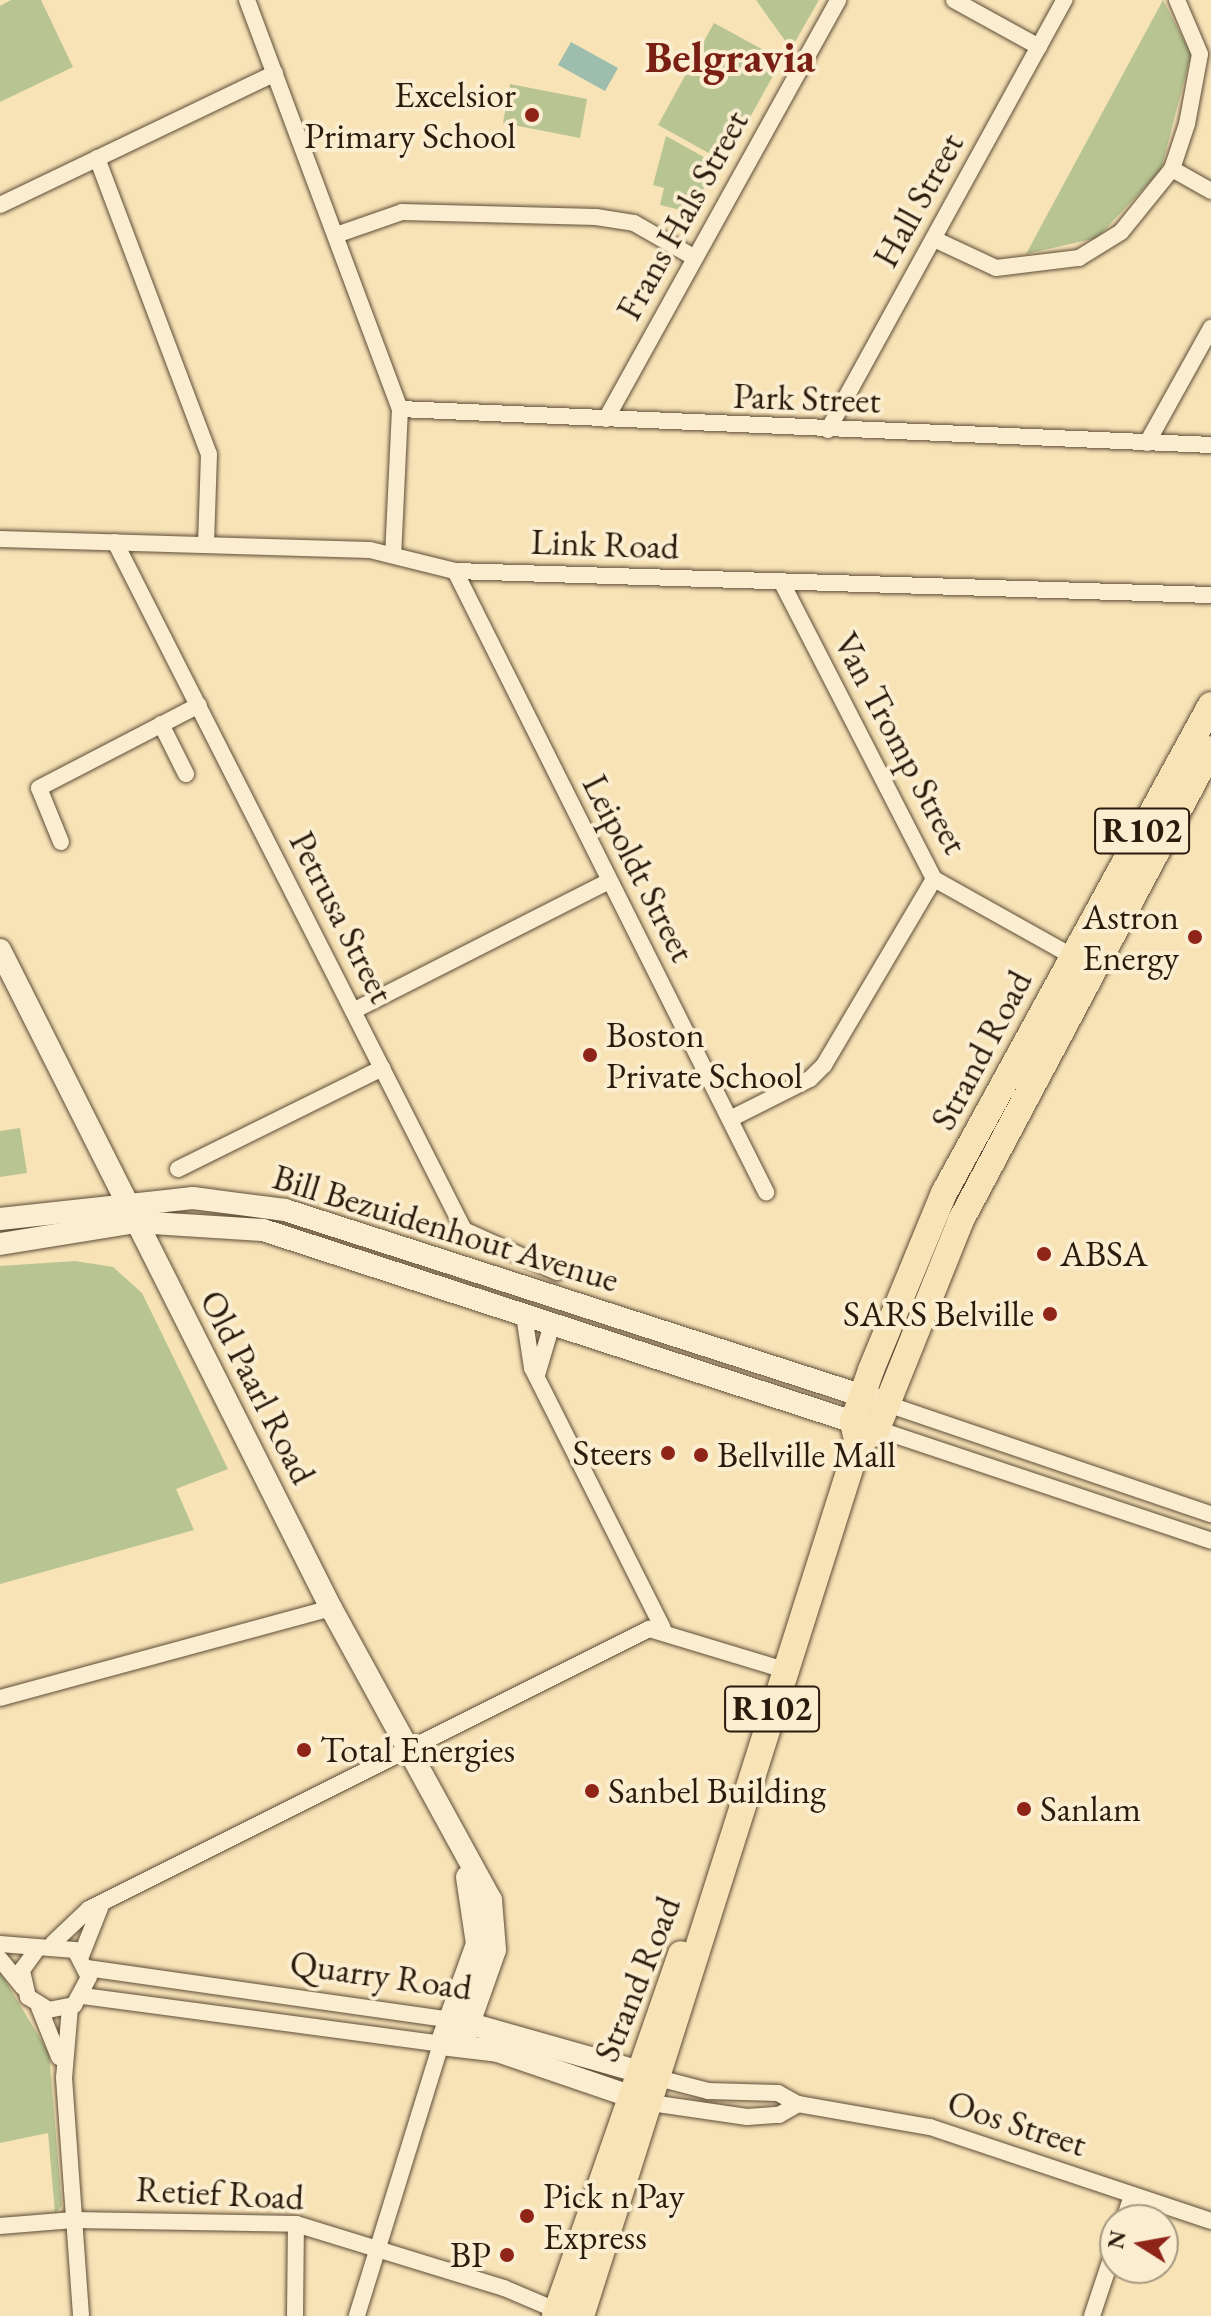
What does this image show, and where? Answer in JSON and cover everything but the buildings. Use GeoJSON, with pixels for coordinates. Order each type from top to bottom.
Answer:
{"type":"FeatureCollection","features":[{"type":"Feature","properties":{"kind":"main road","name":"Strand Road"},"geometry":{"type":"LineString","coordinates":[[644,2087],[713,1890],[862,1432],[862,1394],[944,1193],[1211,705]]}},
{"type":"Feature","properties":{"kind":"main road","name":"Strand Road"},"geometry":{"type":"LineString","coordinates":[[862,1432],[887,1404],[941,1261],[1097,970],[1211,746]]}},
{"type":"Feature","properties":{"kind":"main road"},"geometry":{"type":"LineString","coordinates":[[1161,796],[1173,795],[1211,746]]}},
{"type":"Feature","properties":{"kind":"main road","name":"Old Paarl Road"},"geometry":{"type":"LineString","coordinates":[[0,950],[331,1608],[495,1916]]}},
{"type":"Feature","properties":{"kind":"main road"},"geometry":{"type":"LineString","coordinates":[[944,1193],[959,1194],[992,1139],[1014,1121]]}},
{"type":"Feature","properties":{"kind":"main road","name":"Bill Bezuidenhout Avenue"},"geometry":{"type":"LineString","coordinates":[[0,1219],[126,1201],[193,1198],[285,1210],[887,1404]]}},
{"type":"Feature","properties":{"kind":"main road","name":"Bill Bezuidenhout Avenue"},"geometry":{"type":"LineString","coordinates":[[0,1244],[136,1222],[193,1221],[275,1233],[552,1324],[862,1432]]}},
{"type":"Feature","properties":{"kind":"main road"},"geometry":{"type":"LineString","coordinates":[[490,1276],[544,1304],[552,1324]]}},
{"type":"Feature","properties":{"kind":"main road","name":"Old Paarl Road"},"geometry":{"type":"LineString","coordinates":[[460,1853],[478,1928],[461,2021]]}},
{"type":"Feature","properties":{"kind":"main road"},"geometry":{"type":"LineString","coordinates":[[467,1979],[495,1916]]}},
{"type":"Feature","properties":{"kind":"main road"},"geometry":{"type":"LineString","coordinates":[[451,2045],[491,1966],[495,1916]]}},
{"type":"Feature","properties":{"kind":"main road","name":"Quarry Road"},"geometry":{"type":"LineString","coordinates":[[461,2021],[644,2087]]}},
{"type":"Feature","properties":{"kind":"main road","name":"Quarry Road"},"geometry":{"type":"LineString","coordinates":[[451,2045],[644,2087]]}},
{"type":"Feature","properties":{"kind":"main road","name":"R102"},"geometry":{"type":"LineString","coordinates":[[565,2314],[644,2087]]}},
{"type":"Feature","properties":{"kind":"street"},"geometry":{"type":"LineString","coordinates":[[247,0],[400,409],[393,555]]}},
{"type":"Feature","properties":{"kind":"street","name":"Frans Hals Street"},"geometry":{"type":"LineString","coordinates":[[606,419],[838,0]]}},
{"type":"Feature","properties":{"kind":"street"},"geometry":{"type":"LineString","coordinates":[[954,0],[1039,47]]}},
{"type":"Feature","properties":{"kind":"street","name":"Hall Street"},"geometry":{"type":"LineString","coordinates":[[828,430],[1064,0]]}},
{"type":"Feature","properties":{"kind":"street"},"geometry":{"type":"LineString","coordinates":[[934,239],[996,268],[1079,258],[1121,232],[1172,169],[1200,63],[1177,0]]}},
{"type":"Feature","properties":{"kind":"street"},"geometry":{"type":"LineString","coordinates":[[0,205],[275,73]]}},
{"type":"Feature","properties":{"kind":"street"},"geometry":{"type":"LineString","coordinates":[[97,158],[209,454],[206,544]]}},
{"type":"Feature","properties":{"kind":"street"},"geometry":{"type":"LineString","coordinates":[[1172,169],[1211,191]]}},
{"type":"Feature","properties":{"kind":"street"},"geometry":{"type":"LineString","coordinates":[[336,235],[402,212],[596,217],[634,223],[695,258]]}},
{"type":"Feature","properties":{"kind":"street"},"geometry":{"type":"LineString","coordinates":[[1147,443],[1211,328]]}},
{"type":"Feature","properties":{"kind":"street","name":"Park Street"},"geometry":{"type":"LineString","coordinates":[[400,409],[1211,445]]}},
{"type":"Feature","properties":{"kind":"street","name":"Link Road"},"geometry":{"type":"LineString","coordinates":[[0,539],[206,544],[393,555],[455,571],[1211,595]]}},
{"type":"Feature","properties":{"kind":"street","name":"Petrusa Street"},"geometry":{"type":"LineString","coordinates":[[115,542],[468,1234],[557,1272]]}},
{"type":"Feature","properties":{"kind":"street","name":"Leipoldt Street"},"geometry":{"type":"LineString","coordinates":[[455,571],[766,1192]]}},
{"type":"Feature","properties":{"kind":"street","name":"Van Tromp Street"},"geometry":{"type":"LineString","coordinates":[[782,583],[934,879],[1097,970]]}},
{"type":"Feature","properties":{"kind":"street"},"geometry":{"type":"LineString","coordinates":[[61,842],[39,788],[199,705]]}},
{"type":"Feature","properties":{"kind":"street"},"geometry":{"type":"LineString","coordinates":[[161,724],[186,774]]}},
{"type":"Feature","properties":{"kind":"street"},"geometry":{"type":"LineString","coordinates":[[730,1119],[810,1079],[824,1065],[934,879]]}},
{"type":"Feature","properties":{"kind":"street"},"geometry":{"type":"LineString","coordinates":[[353,1011],[609,881]]}},
{"type":"Feature","properties":{"kind":"street"},"geometry":{"type":"LineString","coordinates":[[178,1169],[382,1068]]}},
{"type":"Feature","properties":{"kind":"street"},"geometry":{"type":"LineString","coordinates":[[524,1315],[537,1375],[663,1628]]}},
{"type":"Feature","properties":{"kind":"street"},"geometry":{"type":"LineString","coordinates":[[537,1375],[552,1324]]}},
{"type":"Feature","properties":{"kind":"street"},"geometry":{"type":"LineString","coordinates":[[887,1404],[1211,1514]]}},
{"type":"Feature","properties":{"kind":"street"},"geometry":{"type":"LineString","coordinates":[[862,1432],[1211,1541]]}},
{"type":"Feature","properties":{"kind":"street"},"geometry":{"type":"LineString","coordinates":[[0,1698],[331,1608]]}},
{"type":"Feature","properties":{"kind":"street"},"geometry":{"type":"LineString","coordinates":[[24,1989],[23,1966],[75,1918],[406,1750],[663,1628],[785,1670]]}},
{"type":"Feature","properties":{"kind":"street"},"geometry":{"type":"LineString","coordinates":[[81,2316],[64,2078],[84,1962],[102,1903]]}},
{"type":"Feature","properties":{"kind":"street"},"geometry":{"type":"LineString","coordinates":[[0,1944],[45,1946],[84,1962]]}},
{"type":"Feature","properties":{"kind":"street"},"geometry":{"type":"LineString","coordinates":[[0,1959],[39,2007],[64,2078]]}},
{"type":"Feature","properties":{"kind":"street","name":"Quarry Road"},"geometry":{"type":"LineString","coordinates":[[84,1962],[461,2021]]}},
{"type":"Feature","properties":{"kind":"street"},"geometry":{"type":"LineString","coordinates":[[39,2007],[77,2002]]}},
{"type":"Feature","properties":{"kind":"street","name":"Quarry Road"},"geometry":{"type":"LineString","coordinates":[[77,2002],[451,2045]]}},
{"type":"Feature","properties":{"kind":"street"},"geometry":{"type":"LineString","coordinates":[[357,2316],[437,2073],[451,2045]]}},
{"type":"Feature","properties":{"kind":"street","name":"Oos Street"},"geometry":{"type":"LineString","coordinates":[[644,2087],[747,2117],[779,2115],[798,2104]]}},
{"type":"Feature","properties":{"kind":"street","name":"Oos Street"},"geometry":{"type":"LineString","coordinates":[[644,2087],[778,2093],[798,2104],[930,2127],[1211,2221]]}},
{"type":"Feature","properties":{"kind":"street"},"geometry":{"type":"LineString","coordinates":[[1129,2204],[1132,2195]]}},
{"type":"Feature","properties":{"kind":"street","name":"Retief Road"},"geometry":{"type":"LineString","coordinates":[[0,2226],[74,2220],[296,2224],[378,2247],[565,2314]]}},
{"type":"Feature","properties":{"kind":"street"},"geometry":{"type":"LineString","coordinates":[[295,2316],[296,2224]]}},
{"type":"Feature","properties":{"kind":"street"},"geometry":{"type":"LineString","coordinates":[[1092,2316],[1103,2284]]}},
{"type":"Feature","properties":{"kind":"green space"},"geometry":{"type":"Polygon","coordinates":[[[11,0],[41,0],[73,67],[0,102],[0,6],[11,0]]]}},
{"type":"Feature","properties":{"kind":"green space"},"geometry":{"type":"Polygon","coordinates":[[[756,0],[819,0],[791,49],[756,0]]]}},
{"type":"Feature","properties":{"kind":"green space"},"geometry":{"type":"Polygon","coordinates":[[[1163,0],[1191,54],[1161,170],[1097,238],[1026,254],[1163,0]]]}},
{"type":"Feature","properties":{"kind":"green space"},"geometry":{"type":"Polygon","coordinates":[[[714,23],[782,60],[725,162],[658,125],[714,23]]]}},
{"type":"Feature","properties":{"kind":"green space"},"geometry":{"type":"Polygon","coordinates":[[[510,84],[587,99],[580,138],[503,123],[510,84]]]}},
{"type":"Feature","properties":{"kind":"green space"},"geometry":{"type":"Polygon","coordinates":[[[666,136],[711,161],[697,214],[660,205],[664,188],[653,185],[666,136]]]}},
{"type":"Feature","properties":{"kind":"green space"},"geometry":{"type":"Polygon","coordinates":[[[20,1128],[27,1173],[0,1177],[0,1131],[20,1128]]]}},
{"type":"Feature","properties":{"kind":"green space"},"geometry":{"type":"Polygon","coordinates":[[[75,1261],[113,1267],[142,1293],[228,1469],[176,1489],[194,1530],[0,1584],[0,1266],[75,1261]]]}},
{"type":"Feature","properties":{"kind":"green space"},"geometry":{"type":"Polygon","coordinates":[[[0,1972],[49,2053],[62,2206],[55,2213],[48,2133],[0,2143],[0,1972]]]}},
{"type":"Feature","properties":{"kind":"shaded area"},"geometry":{"type":"Polygon","coordinates":[[[571,42],[618,68],[605,91],[558,65],[571,42]]]}},
{"type":"Feature","properties":{"kind":"place","name":"Excelsior Primary School"},"geometry":{"type":"Point","coordinates":[532,115]}},
{"type":"Feature","properties":{"kind":"place","name":"Astron Energy"},"geometry":{"type":"Point","coordinates":[1195,937]}},
{"type":"Feature","properties":{"kind":"place","name":"Boston Private School"},"geometry":{"type":"Point","coordinates":[590,1055]}},
{"type":"Feature","properties":{"kind":"place","name":"ABSA"},"geometry":{"type":"Point","coordinates":[1044,1254]}},
{"type":"Feature","properties":{"kind":"place","name":"SARS Belville"},"geometry":{"type":"Point","coordinates":[1050,1314]}},
{"type":"Feature","properties":{"kind":"place","name":"Steers"},"geometry":{"type":"Point","coordinates":[668,1453]}},
{"type":"Feature","properties":{"kind":"place","name":"Bellville Mall"},"geometry":{"type":"Point","coordinates":[701,1455]}},
{"type":"Feature","properties":{"kind":"place","name":"Total Energies"},"geometry":{"type":"Point","coordinates":[304,1750]}},
{"type":"Feature","properties":{"kind":"place","name":"Sanbel Building"},"geometry":{"type":"Point","coordinates":[592,1791]}},
{"type":"Feature","properties":{"kind":"place","name":"Sanlam"},"geometry":{"type":"Point","coordinates":[1024,1809]}},
{"type":"Feature","properties":{"kind":"place","name":"Pick n Pay Express"},"geometry":{"type":"Point","coordinates":[527,2216]}},
{"type":"Feature","properties":{"kind":"place","name":"BP"},"geometry":{"type":"Point","coordinates":[507,2255]}},
{"type":"Feature","properties":{"kind":"district","name":"Belgravia"},"geometry":{"type":"Point","coordinates":[730,57]}}]}
